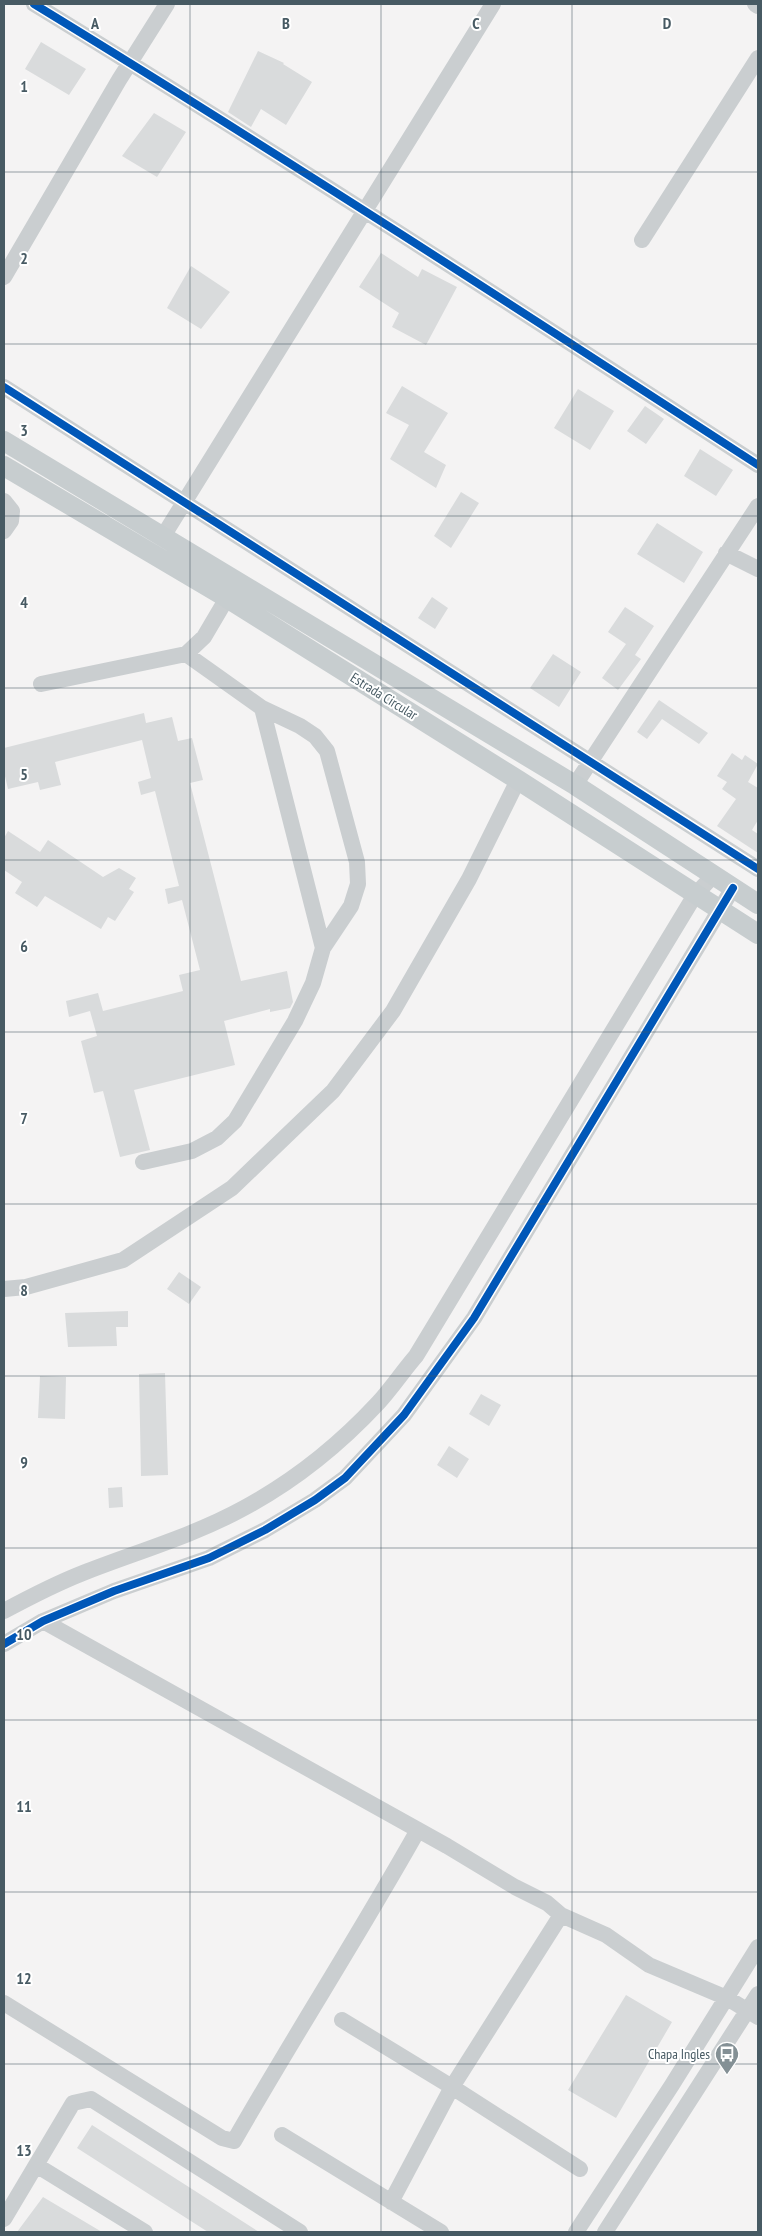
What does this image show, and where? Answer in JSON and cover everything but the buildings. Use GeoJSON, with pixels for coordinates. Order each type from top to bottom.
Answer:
{"type":"FeatureCollection","features":[{"type":"Feature","properties":{"kind":"main road"},"geometry":{"type":"LineString","coordinates":[[4,441],[574,785],[758,904]]}},
{"type":"Feature","properties":{"kind":"main road","name":"Estrada Circular"},"geometry":{"type":"LineString","coordinates":[[4,466],[227,598],[518,780],[758,934]]}},
{"type":"Feature","properties":{"kind":"street"},"geometry":{"type":"LineString","coordinates":[[34,4],[130,61],[758,465]]}},
{"type":"Feature","properties":{"kind":"street"},"geometry":{"type":"LineString","coordinates":[[4,277],[130,61],[167,4]]}},
{"type":"Feature","properties":{"kind":"street"},"geometry":{"type":"LineString","coordinates":[[162,538],[493,4]]}},
{"type":"Feature","properties":{"kind":"street"},"geometry":{"type":"LineString","coordinates":[[642,240],[758,58]]}},
{"type":"Feature","properties":{"kind":"street"},"geometry":{"type":"LineString","coordinates":[[4,387],[758,869]]}},
{"type":"Feature","properties":{"kind":"street"},"geometry":{"type":"LineString","coordinates":[[4,501],[12,511],[11,521],[4,531]]}},
{"type":"Feature","properties":{"kind":"street"},"geometry":{"type":"LineString","coordinates":[[574,785],[758,506]]}},
{"type":"Feature","properties":{"kind":"street"},"geometry":{"type":"LineString","coordinates":[[726,553],[758,569]]}},
{"type":"Feature","properties":{"kind":"street"},"geometry":{"type":"LineString","coordinates":[[41,684],[186,654],[204,637],[227,598]]}},
{"type":"Feature","properties":{"kind":"street"},"geometry":{"type":"LineString","coordinates":[[143,1162],[192,1151],[217,1138],[235,1121],[295,1021],[313,982],[323,948],[351,906],[358,884],[357,862],[327,751],[316,736],[300,726],[262,708],[186,654]]}},
{"type":"Feature","properties":{"kind":"street"},"geometry":{"type":"LineString","coordinates":[[262,708],[323,948]]}},
{"type":"Feature","properties":{"kind":"street"},"geometry":{"type":"LineString","coordinates":[[4,1289],[26,1287],[123,1260],[232,1188],[333,1091],[393,1011],[469,879],[518,780]]}},
{"type":"Feature","properties":{"kind":"street"},"geometry":{"type":"LineString","coordinates":[[4,1611],[82,1573],[133,1555],[244,1509],[292,1479],[335,1444],[379,1402],[416,1356],[695,895],[713,876]]}},
{"type":"Feature","properties":{"kind":"street"},"geometry":{"type":"LineString","coordinates":[[4,1644],[43,1621],[114,1591],[209,1558],[265,1530],[315,1500],[345,1478],[404,1415],[474,1318],[733,888]]}},
{"type":"Feature","properties":{"kind":"street"},"geometry":{"type":"LineString","coordinates":[[43,1621],[418,1830],[515,1887],[547,1903],[560,1916],[606,1935],[649,1965],[727,1998],[753,2014]]}},
{"type":"Feature","properties":{"kind":"street"},"geometry":{"type":"LineString","coordinates":[[4,2003],[222,2138],[234,2141],[296,2032],[368,1918],[418,1830]]}},
{"type":"Feature","properties":{"kind":"street"},"geometry":{"type":"LineString","coordinates":[[391,2202],[452,2086],[560,1916]]}},
{"type":"Feature","properties":{"kind":"street"},"geometry":{"type":"LineString","coordinates":[[576,2232],[758,1947]]}},
{"type":"Feature","properties":{"kind":"street"},"geometry":{"type":"LineString","coordinates":[[606,2232],[753,2014],[758,1994]]}},
{"type":"Feature","properties":{"kind":"street"},"geometry":{"type":"LineString","coordinates":[[342,2020],[452,2086],[580,2169]]}},
{"type":"Feature","properties":{"kind":"street"},"geometry":{"type":"LineString","coordinates":[[4,2218],[73,2102],[91,2099],[276,2226],[300,2232]]}},
{"type":"Feature","properties":{"kind":"street"},"geometry":{"type":"LineString","coordinates":[[282,2135],[441,2232]]}},
{"type":"Feature","properties":{"kind":"street"},"geometry":{"type":"LineString","coordinates":[[36,2165],[145,2232]]}},
{"type":"Feature","properties":{"kind":"cycle path"},"geometry":{"type":"LineString","coordinates":[[34,4],[307,174],[758,465]]}},
{"type":"Feature","properties":{"kind":"cycle path"},"geometry":{"type":"LineString","coordinates":[[4,387],[758,869]]}},
{"type":"Feature","properties":{"kind":"cycle path"},"geometry":{"type":"LineString","coordinates":[[4,1644],[43,1621],[114,1591],[209,1558],[265,1530],[315,1500],[345,1478],[404,1415],[474,1318],[733,888]]}},
{"type":"Feature","properties":{"kind":"place","name":"Chapa Ingles"},"geometry":{"type":"Point","coordinates":[727,2075]}}]}
